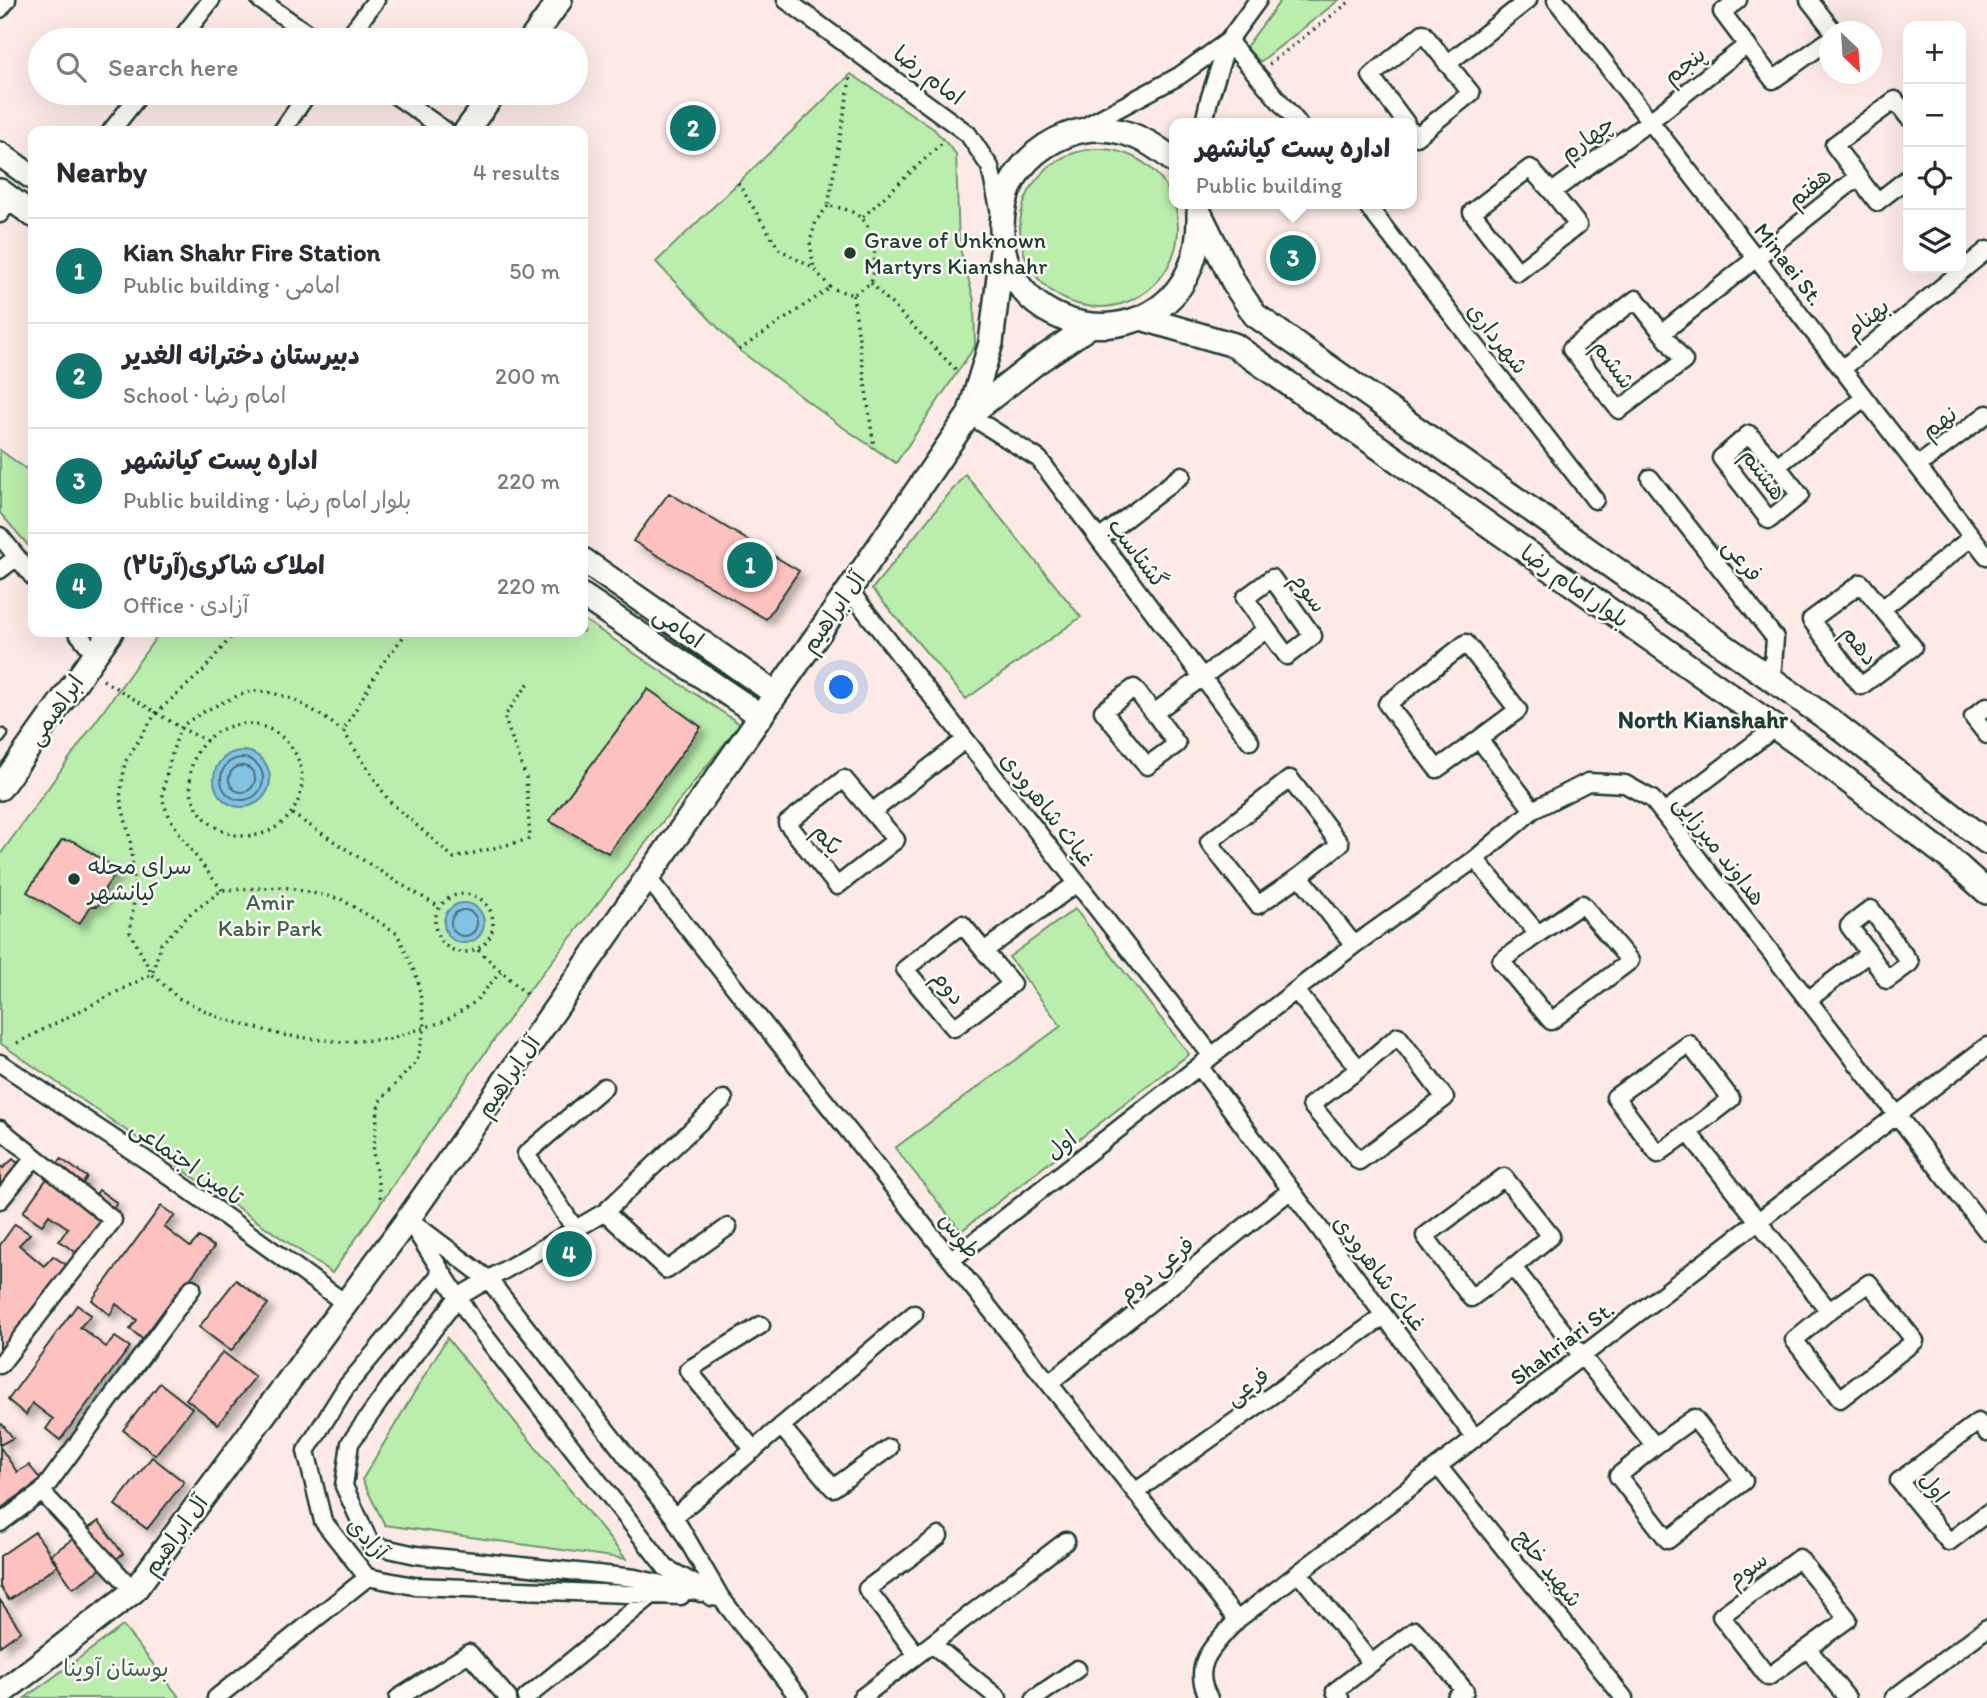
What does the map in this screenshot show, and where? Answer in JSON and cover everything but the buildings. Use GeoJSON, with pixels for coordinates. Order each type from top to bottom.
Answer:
{"type":"FeatureCollection","features":[{"type":"Feature","properties":{"kind":"main road"},"geometry":{"type":"LineString","coordinates":[[540,28],[560,0]]}},
{"type":"Feature","properties":{"kind":"main road"},"geometry":{"type":"LineString","coordinates":[[470,126],[485,105]]}},
{"type":"Feature","properties":{"kind":"main road"},"geometry":{"type":"LineString","coordinates":[[969,415],[990,343],[1002,245],[1001,219],[1006,195],[1017,173],[1043,147],[1076,131],[1104,128],[1131,133],[1156,145],[1169,157]]}},
{"type":"Feature","properties":{"kind":"main road"},"geometry":{"type":"LineString","coordinates":[[0,154],[28,174]]}},
{"type":"Feature","properties":{"kind":"main road"},"geometry":{"type":"LineString","coordinates":[[4,202],[28,213]]}},
{"type":"Feature","properties":{"kind":"main road"},"geometry":{"type":"LineString","coordinates":[[1002,245],[1010,269],[1024,291],[1042,308],[1065,320],[1090,326],[1116,325],[1141,318],[1163,304],[1181,285],[1193,263],[1199,237],[1197,209]]}},
{"type":"Feature","properties":{"kind":"main road","name":"بلوار امام رضا"},"geometry":{"type":"LineString","coordinates":[[1197,209],[1235,285],[1255,315],[1856,740],[1987,842]]}},
{"type":"Feature","properties":{"kind":"main road","name":"بلوار امام رضا"},"geometry":{"type":"LineString","coordinates":[[1141,318],[1234,345],[1776,727],[1948,857],[1987,892]]}},
{"type":"Feature","properties":{"kind":"main road"},"geometry":{"type":"LineString","coordinates":[[969,415],[1037,362],[1090,326]]}},
{"type":"Feature","properties":{"kind":"main road","name":"آل ابراهیم"},"geometry":{"type":"LineString","coordinates":[[0,1694],[134,1591],[408,1219],[969,415]]}},
{"type":"Feature","properties":{"kind":"main road","name":"امامی"},"geometry":{"type":"LineString","coordinates":[[588,563],[776,694]]}},
{"type":"Feature","properties":{"kind":"main road","name":"امامی"},"geometry":{"type":"LineString","coordinates":[[588,599],[761,716]]}},
{"type":"Feature","properties":{"kind":"main road","name":"ابراهیمی"},"geometry":{"type":"LineString","coordinates":[[0,788],[107,637]]}},
{"type":"Feature","properties":{"kind":"street"},"geometry":{"type":"LineString","coordinates":[[0,9],[7,0]]}},
{"type":"Feature","properties":{"kind":"street"},"geometry":{"type":"LineString","coordinates":[[189,28],[211,0]]}},
{"type":"Feature","properties":{"kind":"street"},"geometry":{"type":"LineString","coordinates":[[260,0],[300,28]]}},
{"type":"Feature","properties":{"kind":"street"},"geometry":{"type":"LineString","coordinates":[[355,28],[376,0]]}},
{"type":"Feature","properties":{"kind":"street","name":"امام رضا"},"geometry":{"type":"LineString","coordinates":[[786,0],[968,134],[990,167],[1001,219]]}},
{"type":"Feature","properties":{"kind":"street"},"geometry":{"type":"LineString","coordinates":[[1076,131],[1179,76],[1228,41],[1258,0]]}},
{"type":"Feature","properties":{"kind":"street"},"geometry":{"type":"LineString","coordinates":[[1447,64],[1528,0]]}},
{"type":"Feature","properties":{"kind":"street","name":"Minaei St."},"geometry":{"type":"LineString","coordinates":[[1556,0],[1987,556]]}},
{"type":"Feature","properties":{"kind":"street"},"geometry":{"type":"LineString","coordinates":[[1738,0],[1722,12],[1773,80],[1819,47]]}},
{"type":"Feature","properties":{"kind":"street"},"geometry":{"type":"LineString","coordinates":[[1809,0],[1825,21]]}},
{"type":"Feature","properties":{"kind":"street"},"geometry":{"type":"LineString","coordinates":[[1402,118],[1371,76],[1423,33],[1471,93],[1417,136]]}},
{"type":"Feature","properties":{"kind":"street"},"geometry":{"type":"LineString","coordinates":[[1228,41],[1294,118]]}},
{"type":"Feature","properties":{"kind":"street"},"geometry":{"type":"LineString","coordinates":[[1205,118],[1228,41]]}},
{"type":"Feature","properties":{"kind":"street","name":"پنجم"},"geometry":{"type":"LineString","coordinates":[[1650,121],[1747,45]]}},
{"type":"Feature","properties":{"kind":"street","name":"هفتم"},"geometry":{"type":"LineString","coordinates":[[1903,110],[1895,100],[1834,145],[1877,202],[1903,182]]}},
{"type":"Feature","properties":{"kind":"street"},"geometry":{"type":"LineString","coordinates":[[115,126],[132,105]]}},
{"type":"Feature","properties":{"kind":"street"},"geometry":{"type":"LineString","coordinates":[[286,126],[300,105]]}},
{"type":"Feature","properties":{"kind":"street"},"geometry":{"type":"LineString","coordinates":[[408,105],[439,126]]}},
{"type":"Feature","properties":{"kind":"street","name":"چهارم"},"geometry":{"type":"LineString","coordinates":[[1552,192],[1650,121]]}},
{"type":"Feature","properties":{"kind":"street","name":"چهارم"},"geometry":{"type":"LineString","coordinates":[[1530,167],[1552,192],[1578,225],[1518,272],[1472,212],[1530,167]]}},
{"type":"Feature","properties":{"kind":"street","name":"هفتم"},"geometry":{"type":"LineString","coordinates":[[1756,259],[1858,177]]}},
{"type":"Feature","properties":{"kind":"street","name":"شهرداری"},"geometry":{"type":"LineString","coordinates":[[1370,209],[1595,500]]}},
{"type":"Feature","properties":{"kind":"street","name":"بهنام"},"geometry":{"type":"LineString","coordinates":[[1842,369],[1987,250]]}},
{"type":"Feature","properties":{"kind":"street"},"geometry":{"type":"LineString","coordinates":[[1662,333],[1756,259]]}},
{"type":"Feature","properties":{"kind":"street","name":"ششم"},"geometry":{"type":"LineString","coordinates":[[1636,299],[1662,333],[1684,361],[1619,410],[1571,349],[1636,299]]}},
{"type":"Feature","properties":{"kind":"street","name":"هشتم"},"geometry":{"type":"LineString","coordinates":[[1777,466],[1864,397]]}},
{"type":"Feature","properties":{"kind":"street","name":"نهم"},"geometry":{"type":"LineString","coordinates":[[1917,466],[1987,414]]}},
{"type":"Feature","properties":{"kind":"street","name":"گشتاسب"},"geometry":{"type":"LineString","coordinates":[[969,415],[1039,459],[1251,741]]}},
{"type":"Feature","properties":{"kind":"street","name":"هشتم"},"geometry":{"type":"LineString","coordinates":[[1749,434],[1777,466],[1800,495],[1769,520],[1721,458],[1749,434]]}},
{"type":"Feature","properties":{"kind":"street"},"geometry":{"type":"LineString","coordinates":[[1099,539],[1182,475]]}},
{"type":"Feature","properties":{"kind":"street","name":"فرعی"},"geometry":{"type":"LineString","coordinates":[[1650,478],[1775,638],[1772,680]]}},
{"type":"Feature","properties":{"kind":"street"},"geometry":{"type":"LineString","coordinates":[[0,536],[28,571]]}},
{"type":"Feature","properties":{"kind":"street","name":"دهم"},"geometry":{"type":"LineString","coordinates":[[1882,609],[1972,537]]}},
{"type":"Feature","properties":{"kind":"street"},"geometry":{"type":"LineString","coordinates":[[0,570],[17,557]]}},
{"type":"Feature","properties":{"kind":"street","name":"سوم"},"geometry":{"type":"LineString","coordinates":[[1272,578],[1313,636],[1287,656],[1267,629],[1245,598],[1272,578]]}},
{"type":"Feature","properties":{"kind":"street","name":"دهم"},"geometry":{"type":"LineString","coordinates":[[1861,583],[1882,609],[1913,647],[1861,686],[1811,620],[1861,583]]}},
{"type":"Feature","properties":{"kind":"street","name":"غیاث شاهرودی"},"geometry":{"type":"LineString","coordinates":[[849,590],[1077,883],[1205,1061],[1291,1190],[1475,1438]]}},
{"type":"Feature","properties":{"kind":"street"},"geometry":{"type":"LineString","coordinates":[[1154,713],[1267,629]]}},
{"type":"Feature","properties":{"kind":"street"},"geometry":{"type":"LineString","coordinates":[[79,637],[90,661]]}},
{"type":"Feature","properties":{"kind":"street"},"geometry":{"type":"LineString","coordinates":[[1466,643],[1518,710],[1479,739],[1437,769],[1387,704],[1466,643]]}},
{"type":"Feature","properties":{"kind":"street"},"geometry":{"type":"LineString","coordinates":[[1134,688],[1154,713],[1177,744],[1147,766],[1103,710],[1134,688]]}},
{"type":"Feature","properties":{"kind":"street"},"geometry":{"type":"LineString","coordinates":[[1987,706],[1973,717],[1987,735]]}},
{"type":"Feature","properties":{"kind":"street"},"geometry":{"type":"LineString","coordinates":[[1663,813],[1776,727]]}},
{"type":"Feature","properties":{"kind":"street"},"geometry":{"type":"LineString","coordinates":[[1479,739],[1533,810]]}},
{"type":"Feature","properties":{"kind":"street"},"geometry":{"type":"LineString","coordinates":[[872,812],[965,740]]}},
{"type":"Feature","properties":{"kind":"street","name":"یکم"},"geometry":{"type":"LineString","coordinates":[[844,779],[872,812],[896,840],[837,886],[786,823],[844,779]]}},
{"type":"Feature","properties":{"kind":"street"},"geometry":{"type":"LineString","coordinates":[[1290,779],[1340,844],[1300,876],[1258,905],[1209,842],[1290,779]]}},
{"type":"Feature","properties":{"kind":"street","name":"هداوند میرزایی"},"geometry":{"type":"LineString","coordinates":[[1205,1061],[1354,945],[1475,859],[1533,810],[1588,782],[1625,784],[1652,799],[1986,1228]]}},
{"type":"Feature","properties":{"kind":"street"},"geometry":{"type":"LineString","coordinates":[[1475,859],[1538,934]]}},
{"type":"Feature","properties":{"kind":"street"},"geometry":{"type":"LineString","coordinates":[[1300,876],[1354,945]]}},
{"type":"Feature","properties":{"kind":"street","name":"طوس"},"geometry":{"type":"LineString","coordinates":[[648,877],[1237,1620]]}},
{"type":"Feature","properties":{"kind":"street"},"geometry":{"type":"LineString","coordinates":[[984,951],[1077,883]]}},
{"type":"Feature","properties":{"kind":"street"},"geometry":{"type":"LineString","coordinates":[[1582,904],[1630,961],[1551,1021],[1501,961],[1538,934],[1582,904]]}},
{"type":"Feature","properties":{"kind":"street","name":"دوم"},"geometry":{"type":"LineString","coordinates":[[962,924],[984,951],[1012,984],[954,1028],[905,969],[962,924]]}},
{"type":"Feature","properties":{"kind":"street"},"geometry":{"type":"LineString","coordinates":[[1808,1000],[1869,953]]}},
{"type":"Feature","properties":{"kind":"street"},"geometry":{"type":"LineString","coordinates":[[1296,991],[1359,1069]]}},
{"type":"Feature","properties":{"kind":"street"},"geometry":{"type":"LineString","coordinates":[[1398,1036],[1445,1098],[1359,1161],[1311,1105],[1359,1069],[1398,1036]]}},
{"type":"Feature","properties":{"kind":"street"},"geometry":{"type":"LineString","coordinates":[[1689,1044],[1731,1099],[1688,1132],[1658,1154],[1615,1097],[1689,1044]]}},
{"type":"Feature","properties":{"kind":"street","name":"Shahriari St."},"geometry":{"type":"LineString","coordinates":[[1209,1698],[1201,1671],[1206,1655],[1237,1620],[1987,1046]]}},
{"type":"Feature","properties":{"kind":"street","name":"اول"},"geometry":{"type":"LineString","coordinates":[[951,1260],[1205,1061]]}},
{"type":"Feature","properties":{"kind":"street","name":"تامین اجتماعی"},"geometry":{"type":"LineString","coordinates":[[0,1063],[161,1170],[345,1303]]}},
{"type":"Feature","properties":{"kind":"street"},"geometry":{"type":"LineString","coordinates":[[575,1229],[526,1154],[604,1087]]}},
{"type":"Feature","properties":{"kind":"street"},"geometry":{"type":"LineString","coordinates":[[721,1598],[635,1578],[416,1555],[371,1545],[344,1486],[350,1443],[458,1297],[605,1212],[724,1099]]}},
{"type":"Feature","properties":{"kind":"street"},"geometry":{"type":"LineString","coordinates":[[0,1129],[113,1220],[0,1365]]}},
{"type":"Feature","properties":{"kind":"street"},"geometry":{"type":"LineString","coordinates":[[1688,1132],[1829,1311]]}},
{"type":"Feature","properties":{"kind":"street"},"geometry":{"type":"LineString","coordinates":[[0,1200],[35,1157]]}},
{"type":"Feature","properties":{"kind":"street"},"geometry":{"type":"LineString","coordinates":[[1504,1177],[1551,1236],[1513,1268],[1471,1297],[1424,1236],[1504,1177]]}},
{"type":"Feature","properties":{"kind":"street","name":"فرعی دوم"},"geometry":{"type":"LineString","coordinates":[[1049,1383],[1291,1190]]}},
{"type":"Feature","properties":{"kind":"street"},"geometry":{"type":"LineString","coordinates":[[605,1212],[667,1270],[728,1227]]}},
{"type":"Feature","properties":{"kind":"street"},"geometry":{"type":"LineString","coordinates":[[408,1219],[474,1322],[666,1568],[721,1598]]}},
{"type":"Feature","properties":{"kind":"street"},"geometry":{"type":"LineString","coordinates":[[408,1219],[489,1280],[674,1517],[721,1598],[799,1698]]}},
{"type":"Feature","properties":{"kind":"street"},"geometry":{"type":"LineString","coordinates":[[1513,1268],[1656,1446]]}},
{"type":"Feature","properties":{"kind":"street","name":"آزادی"},"geometry":{"type":"LineString","coordinates":[[442,1272],[346,1387],[306,1451],[323,1521],[368,1577],[414,1586],[721,1598]]}},
{"type":"Feature","properties":{"kind":"street"},"geometry":{"type":"LineString","coordinates":[[1869,1283],[1915,1341],[1840,1399],[1794,1340],[1829,1311],[1869,1283]]}},
{"type":"Feature","properties":{"kind":"street"},"geometry":{"type":"LineString","coordinates":[[0,1523],[42,1492],[192,1288]]}},
{"type":"Feature","properties":{"kind":"street"},"geometry":{"type":"LineString","coordinates":[[674,1517],[914,1314]]}},
{"type":"Feature","properties":{"kind":"street","name":"فرعی"},"geometry":{"type":"LineString","coordinates":[[1135,1492],[1384,1316]]}},
{"type":"Feature","properties":{"kind":"street"},"geometry":{"type":"LineString","coordinates":[[754,1450],[688,1370],[761,1325]]}},
{"type":"Feature","properties":{"kind":"street"},"geometry":{"type":"LineString","coordinates":[[1694,1418],[1744,1481],[1668,1540],[1618,1476],[1656,1446],[1694,1418]]}},
{"type":"Feature","properties":{"kind":"street","name":"اول"},"geometry":{"type":"LineString","coordinates":[[1986,1516],[1949,1542],[1899,1480],[1978,1422],[1987,1433]]}},
{"type":"Feature","properties":{"kind":"street"},"geometry":{"type":"LineString","coordinates":[[781,1426],[833,1488],[889,1448]]}},
{"type":"Feature","properties":{"kind":"street","name":"شهید خلج"},"geometry":{"type":"LineString","coordinates":[[1438,1466],[1624,1698]]}},
{"type":"Feature","properties":{"kind":"street"},"geometry":{"type":"LineString","coordinates":[[42,1492],[134,1591]]}},
{"type":"Feature","properties":{"kind":"street"},"geometry":{"type":"LineString","coordinates":[[917,1655],[867,1589],[939,1536]]}},
{"type":"Feature","properties":{"kind":"street"},"geometry":{"type":"LineString","coordinates":[[861,1698],[1066,1541]]}},
{"type":"Feature","properties":{"kind":"street","name":"سوم"},"geometry":{"type":"LineString","coordinates":[[1799,1558],[1848,1619],[1808,1649],[1769,1677],[1721,1616],[1799,1558]]}},
{"type":"Feature","properties":{"kind":"street"},"geometry":{"type":"LineString","coordinates":[[1299,1573],[1371,1663]]}},
{"type":"Feature","properties":{"kind":"street"},"geometry":{"type":"LineString","coordinates":[[224,1696],[368,1577]]}},
{"type":"Feature","properties":{"kind":"street"},"geometry":{"type":"LineString","coordinates":[[526,1698],[652,1595]]}},
{"type":"Feature","properties":{"kind":"street"},"geometry":{"type":"LineString","coordinates":[[1894,1698],[1987,1628]]}},
{"type":"Feature","properties":{"kind":"street"},"geometry":{"type":"LineString","coordinates":[[1340,1698],[1335,1691],[1415,1630],[1465,1691],[1456,1698]]}},
{"type":"Feature","properties":{"kind":"street"},"geometry":{"type":"LineString","coordinates":[[932,1644],[998,1698]]}},
{"type":"Feature","properties":{"kind":"street"},"geometry":{"type":"LineString","coordinates":[[1808,1649],[1847,1698]]}},
{"type":"Feature","properties":{"kind":"street"},"geometry":{"type":"LineString","coordinates":[[398,1698],[469,1653],[508,1698]]}},
{"type":"Feature","properties":{"kind":"street"},"geometry":{"type":"LineString","coordinates":[[1035,1698],[1076,1670]]}},
{"type":"Feature","properties":{"kind":"path"},"geometry":{"type":"LineString","coordinates":[[1257,74],[1352,0]]}},
{"type":"Feature","properties":{"kind":"path"},"geometry":{"type":"LineString","coordinates":[[814,269],[810,242],[816,221],[828,206],[851,74]]}},
{"type":"Feature","properties":{"kind":"path"},"geometry":{"type":"LineString","coordinates":[[863,217],[944,141]]}},
{"type":"Feature","properties":{"kind":"path"},"geometry":{"type":"LineString","coordinates":[[738,183],[779,249],[814,269],[831,288],[853,295]]}},
{"type":"Feature","properties":{"kind":"path"},"geometry":{"type":"LineString","coordinates":[[828,206],[846,208],[863,217],[872,234],[877,259],[871,283],[853,295]]}},
{"type":"Feature","properties":{"kind":"path"},"geometry":{"type":"LineString","coordinates":[[871,283],[958,372]]}},
{"type":"Feature","properties":{"kind":"path"},"geometry":{"type":"LineString","coordinates":[[739,350],[831,288]]}},
{"type":"Feature","properties":{"kind":"path"},"geometry":{"type":"LineString","coordinates":[[853,295],[874,448]]}},
{"type":"Feature","properties":{"kind":"path"},"geometry":{"type":"LineString","coordinates":[[231,637],[203,671],[156,713],[125,762],[120,798],[130,839],[135,892],[130,932],[152,974],[178,998],[221,1018],[282,1035],[340,1042],[388,1039],[445,1021],[475,1002],[502,970]]}},
{"type":"Feature","properties":{"kind":"path"},"geometry":{"type":"LineString","coordinates":[[343,731],[382,664],[403,637]]}},
{"type":"Feature","properties":{"kind":"path"},"geometry":{"type":"LineString","coordinates":[[90,661],[156,713],[207,741]]}},
{"type":"Feature","properties":{"kind":"path"},"geometry":{"type":"LineString","coordinates":[[222,890],[177,829],[163,800],[169,765],[181,728],[204,711],[254,691],[288,696],[322,715],[343,731],[389,801],[454,858],[530,839],[526,777],[504,717],[531,680]]}},
{"type":"Feature","properties":{"kind":"path"},"geometry":{"type":"LineString","coordinates":[[240,724],[258,725],[276,732],[290,744],[299,760],[303,778],[300,797],[292,813],[278,826],[262,834],[243,836],[225,832],[210,823],[198,809],[191,791],[191,773],[196,755],[207,741],[222,730],[240,724]]}},
{"type":"Feature","properties":{"kind":"path"},"geometry":{"type":"LineString","coordinates":[[292,813],[438,906]]}},
{"type":"Feature","properties":{"kind":"path"},"geometry":{"type":"LineString","coordinates":[[17,1043],[152,974],[161,944],[190,914],[222,890],[284,887],[341,899],[397,933],[418,980],[425,1027],[416,1061],[379,1102],[373,1152],[381,1202]]}},
{"type":"Feature","properties":{"kind":"path"},"geometry":{"type":"LineString","coordinates":[[471,894],[486,903],[494,919],[491,937],[478,950],[458,953],[440,943],[433,923],[438,906],[453,895],[471,894]]}},
{"type":"Feature","properties":{"kind":"path"},"geometry":{"type":"LineString","coordinates":[[478,950],[526,994]]}},
{"type":"Feature","properties":{"kind":"green space"},"geometry":{"type":"Polygon","coordinates":[[[1281,0],[1339,0],[1260,62],[1246,47],[1281,0]]]}},
{"type":"Feature","properties":{"kind":"green space"},"geometry":{"type":"Polygon","coordinates":[[[851,74],[934,129],[956,154],[959,245],[974,300],[975,346],[896,463],[838,424],[739,350],[656,262],[851,74]]]}},
{"type":"Feature","properties":{"kind":"green space"},"geometry":{"type":"Polygon","coordinates":[[[1084,150],[1114,150],[1143,162],[1165,184],[1169,192],[1169,209],[1176,209],[1177,243],[1165,272],[1143,294],[1114,306],[1084,306],[1055,294],[1033,272],[1021,243],[1021,213],[1033,184],[1055,162],[1084,150]]]}},
{"type":"Feature","properties":{"kind":"green space"},"geometry":{"type":"Polygon","coordinates":[[[0,450],[28,470],[28,545],[0,513],[0,450]]]}},
{"type":"Feature","properties":{"kind":"green space"},"geometry":{"type":"Polygon","coordinates":[[[965,474],[1081,617],[966,699],[872,589],[965,474]]]}},
{"type":"Feature","properties":{"kind":"green space","name":"Amir Kabir Park"},"geometry":{"type":"Polygon","coordinates":[[[588,622],[740,724],[526,994],[332,1273],[0,1043],[0,855],[156,637],[588,637],[588,622]]]}},
{"type":"Feature","properties":{"kind":"green space"},"geometry":{"type":"Polygon","coordinates":[[[1075,909],[1189,1054],[961,1231],[895,1148],[1061,1026],[1009,957],[1075,909]]]}},
{"type":"Feature","properties":{"kind":"green space"},"geometry":{"type":"Polygon","coordinates":[[[447,1338],[626,1559],[385,1525],[362,1480],[447,1338]]]}},
{"type":"Feature","properties":{"kind":"green space","name":"بوستان آوینا"},"geometry":{"type":"Polygon","coordinates":[[[123,1626],[180,1698],[25,1698],[123,1626]]]}},
{"type":"Feature","properties":{"kind":"water"},"geometry":{"type":"Polygon","coordinates":[[[236,751],[248,751],[258,755],[266,763],[270,779],[266,795],[258,803],[248,807],[236,807],[226,803],[218,795],[214,785],[214,773],[218,763],[226,755],[236,751]]]}},
{"type":"Feature","properties":{"kind":"water"},"geometry":{"type":"Polygon","coordinates":[[[464,903],[478,909],[484,923],[478,937],[464,943],[450,937],[444,923],[450,909],[464,903]]]}},
{"type":"Feature","properties":{"kind":"place","name":"دبیرستان دخترانه الغدیر"},"geometry":{"type":"Point","coordinates":[693,128]}},
{"type":"Feature","properties":{"kind":"place","name":"Grave of Unknown Martyrs Kianshahr"},"geometry":{"type":"Point","coordinates":[850,253]}},
{"type":"Feature","properties":{"kind":"place","name":"اداره پست کیانشهر"},"geometry":{"type":"Point","coordinates":[1293,258]}},
{"type":"Feature","properties":{"kind":"place","name":"Kian Shahr Fire Station"},"geometry":{"type":"Point","coordinates":[750,565]}},
{"type":"Feature","properties":{"kind":"place","name":"سرای محله کیانشهر"},"geometry":{"type":"Point","coordinates":[74,879]}},
{"type":"Feature","properties":{"kind":"place","name":"املاک شاکری(آرتا۲)"},"geometry":{"type":"Point","coordinates":[569,1254]}},
{"type":"Feature","properties":{"kind":"district","name":"North Kianshahr"},"geometry":{"type":"Point","coordinates":[1703,719]}}]}
